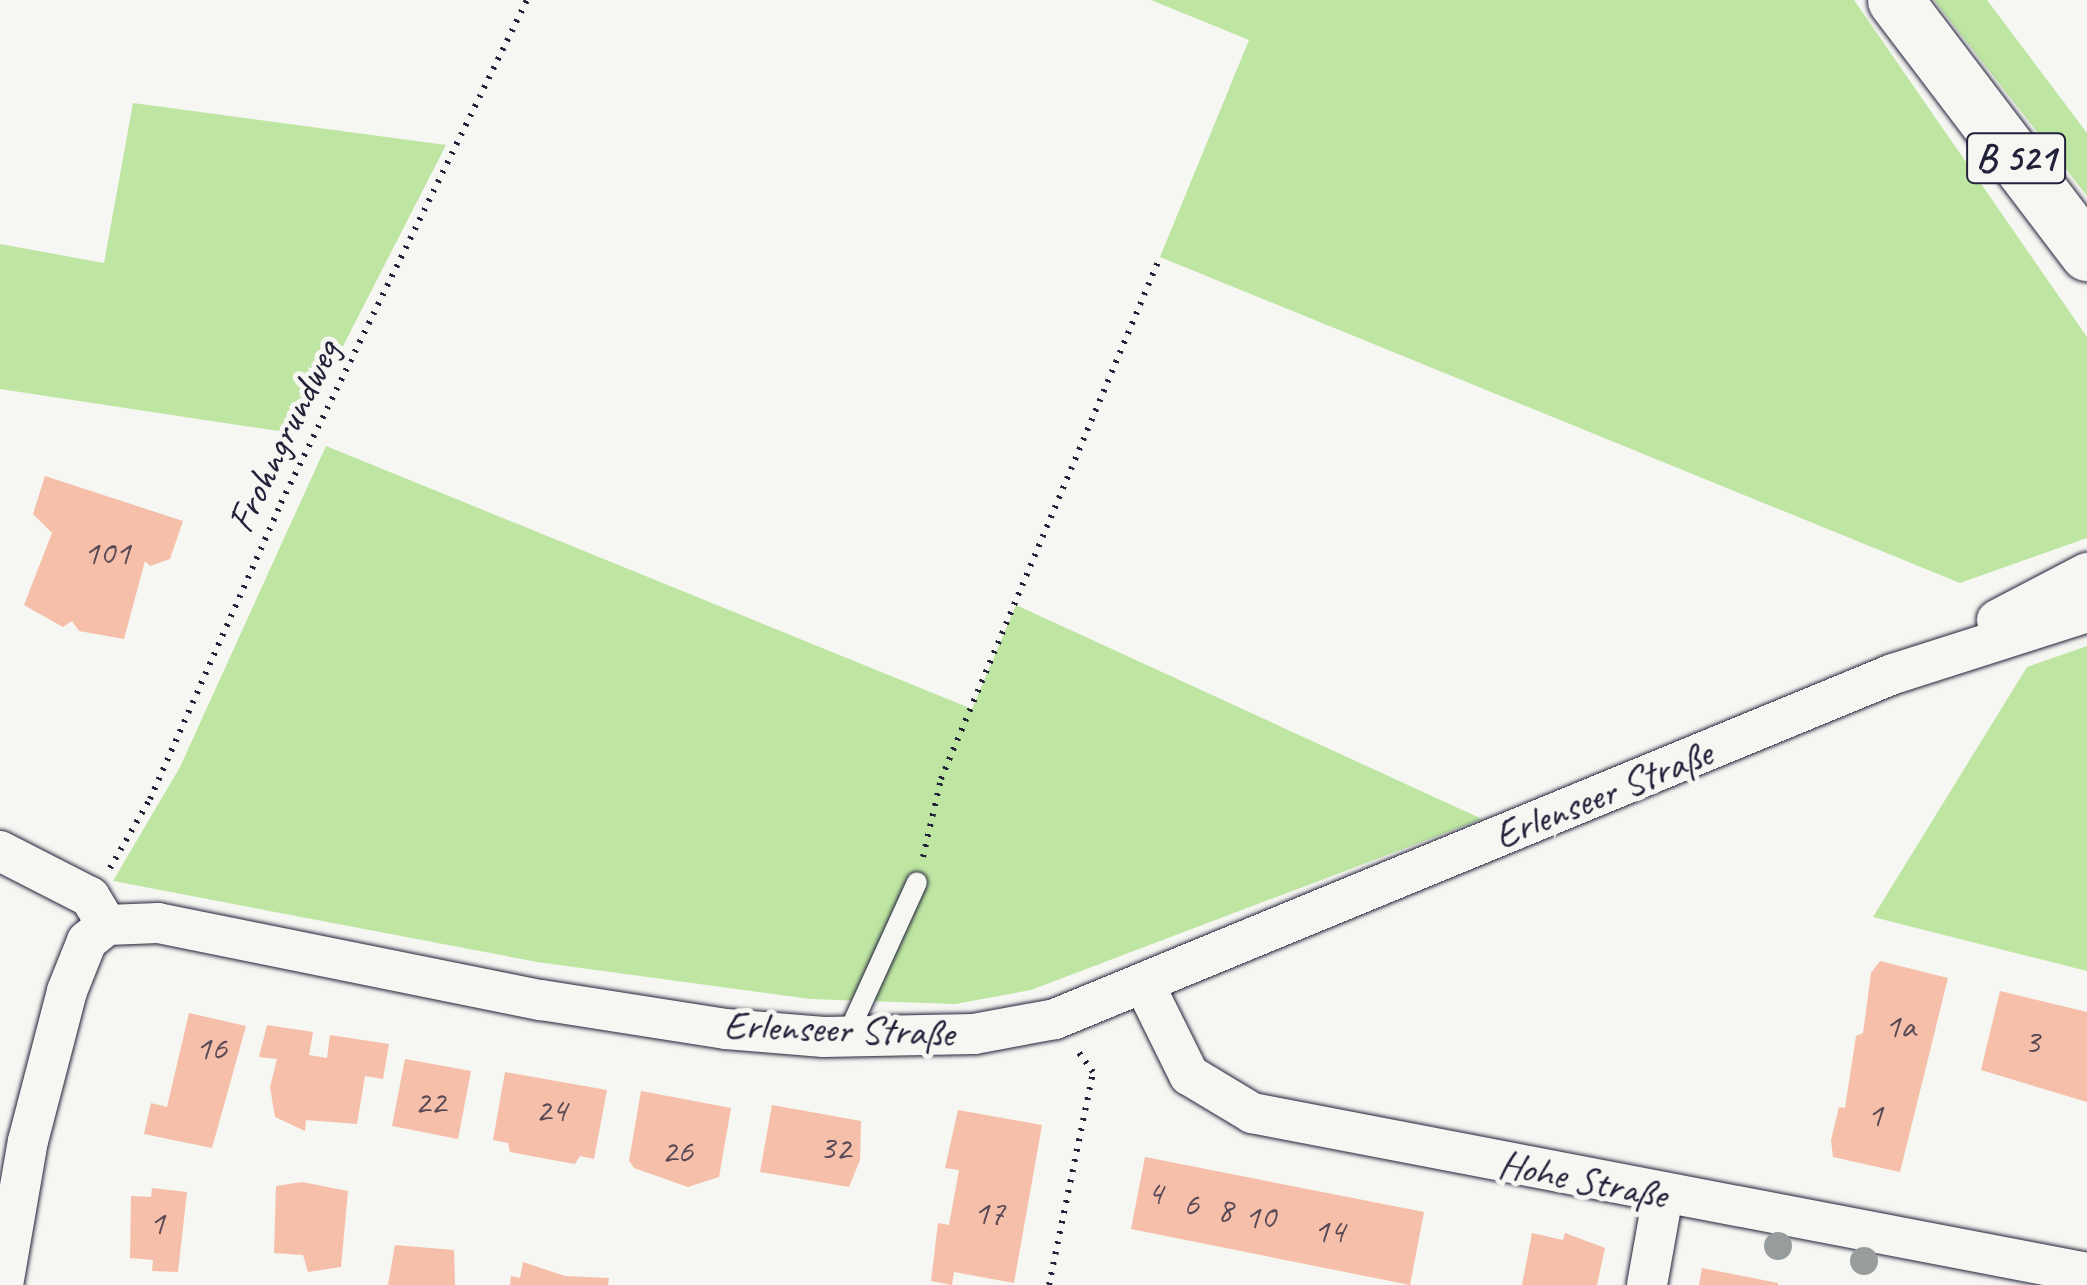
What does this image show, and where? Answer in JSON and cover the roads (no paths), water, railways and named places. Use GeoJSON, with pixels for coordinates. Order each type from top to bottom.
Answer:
{"type":"FeatureCollection","features":[{"type":"Feature","properties":{"kind":"main road","name":"B 521"},"geometry":{"type":"LineString","coordinates":[[1895,0],[2087,253]]}},
{"type":"Feature","properties":{"kind":"street","name":"Erlenseer Straße"},"geometry":{"type":"LineString","coordinates":[[99,911],[503,993],[726,1029],[846,1038],[974,1034],[1055,1018],[1144,984],[1892,674],[2087,573]]}},
{"type":"Feature","properties":{"kind":"street","name":"Erlenseer Straße"},"geometry":{"type":"LineString","coordinates":[[1892,674],[2087,612]]}},
{"type":"Feature","properties":{"kind":"street"},"geometry":{"type":"LineString","coordinates":[[0,851],[99,911],[67,990],[28,1141],[3,1285]]}},
{"type":"Feature","properties":{"kind":"street","name":"Hohe Straße"},"geometry":{"type":"LineString","coordinates":[[1144,984],[1188,1075],[1212,1095],[1252,1112],[1663,1195],[2087,1274]]}},
{"type":"Feature","properties":{"kind":"street"},"geometry":{"type":"LineString","coordinates":[[1647,1285],[1663,1195]]}},
{"type":"Feature","properties":{"kind":"lane"},"geometry":{"type":"LineString","coordinates":[[846,1038],[917,882]]}}]}
